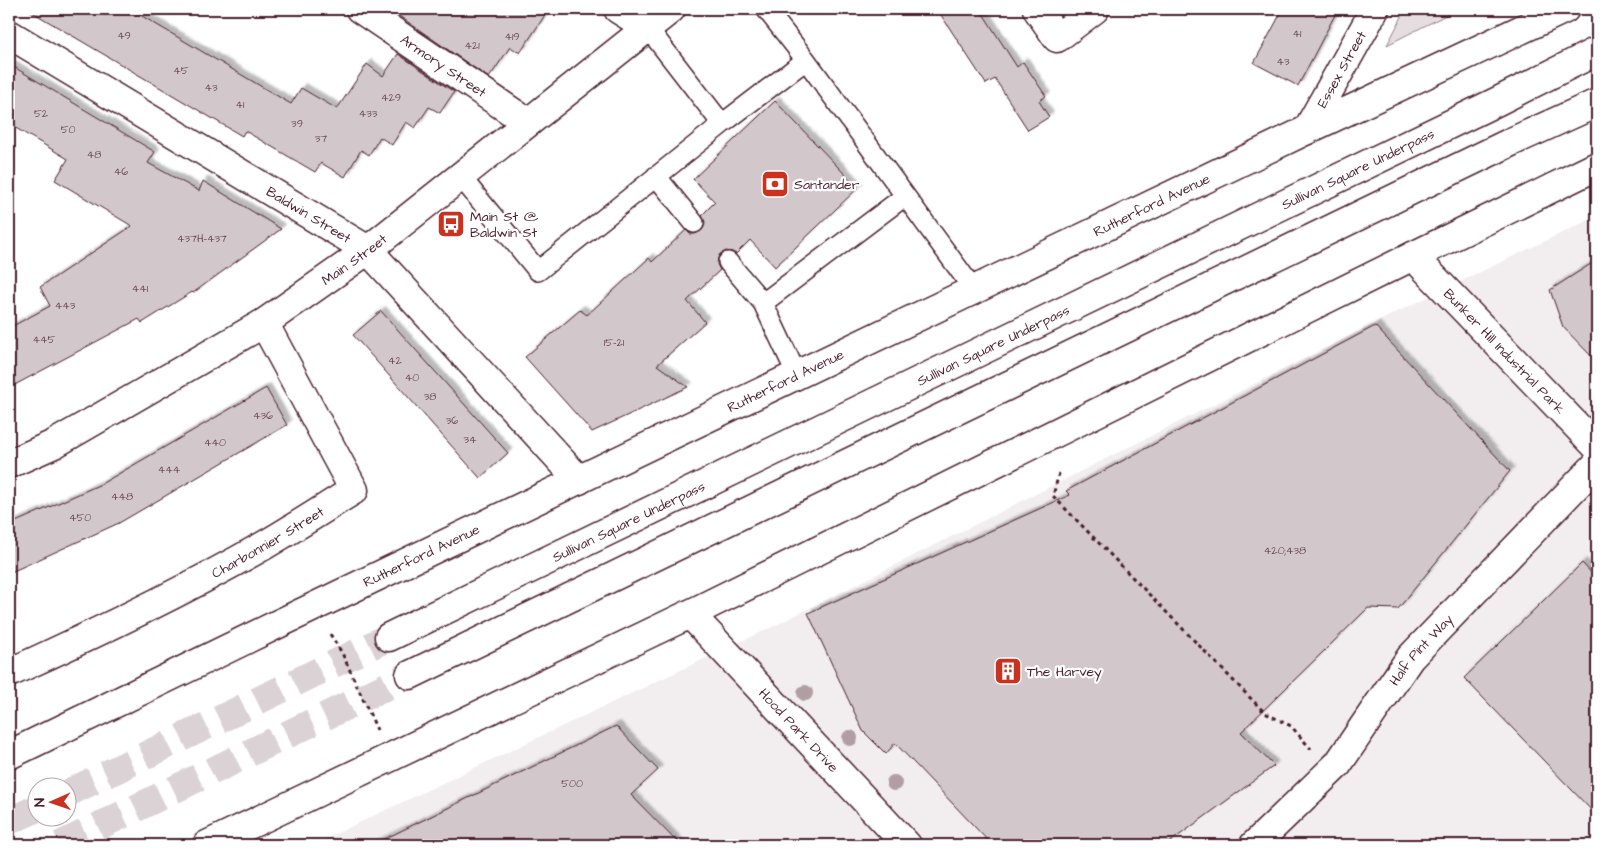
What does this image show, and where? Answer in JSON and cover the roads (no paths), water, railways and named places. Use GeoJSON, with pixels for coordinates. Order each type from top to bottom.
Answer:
{"type":"FeatureCollection","features":[{"type":"Feature","properties":{"kind":"main road","name":"Armory Street"},"geometry":{"type":"LineString","coordinates":[[360,9],[527,122]]}},
{"type":"Feature","properties":{"kind":"main road"},"geometry":{"type":"LineString","coordinates":[[618,9],[647,28]]}},
{"type":"Feature","properties":{"kind":"main road","name":"Main Street"},"geometry":{"type":"LineString","coordinates":[[9,464],[54,444],[264,323],[368,250],[527,122],[672,9]]}},
{"type":"Feature","properties":{"kind":"main road"},"geometry":{"type":"LineString","coordinates":[[1037,9],[1056,38],[1095,9]]}},
{"type":"Feature","properties":{"kind":"main road","name":"Essex Street"},"geometry":{"type":"LineString","coordinates":[[1307,130],[1374,9]]}},
{"type":"Feature","properties":{"kind":"main road","name":"Rutherford Avenue"},"geometry":{"type":"LineString","coordinates":[[9,755],[1307,130],[1565,9]]}},
{"type":"Feature","properties":{"kind":"main road","name":"Baldwin Street"},"geometry":{"type":"LineString","coordinates":[[9,34],[368,250],[579,480]]}},
{"type":"Feature","properties":{"kind":"main road","name":"Sullivan Square Underpass"},"geometry":{"type":"LineString","coordinates":[[389,637],[1496,102],[1597,51]]}},
{"type":"Feature","properties":{"kind":"main road"},"geometry":{"type":"LineString","coordinates":[[410,674],[1511,142],[1597,103]]}},
{"type":"Feature","properties":{"kind":"main road"},"geometry":{"type":"LineString","coordinates":[[206,845],[690,614],[1597,166]]}},
{"type":"Feature","properties":{"kind":"main road","name":"Bunker Hill Industrial Park"},"geometry":{"type":"LineString","coordinates":[[1413,256],[1597,447]]}},
{"type":"Feature","properties":{"kind":"main road","name":"Charbonnier Street"},"geometry":{"type":"LineString","coordinates":[[9,673],[184,589],[264,546],[354,490],[264,323]]}},
{"type":"Feature","properties":{"kind":"main road","name":"Half Pint Way"},"geometry":{"type":"LineString","coordinates":[[1254,845],[1338,764],[1410,658],[1597,464]]}},
{"type":"Feature","properties":{"kind":"main road","name":"Hood Park Drive"},"geometry":{"type":"LineString","coordinates":[[690,614],[907,845]]}},
{"type":"Feature","properties":{"kind":"lane"},"geometry":{"type":"LineString","coordinates":[[766,9],[806,60],[974,290]]}},
{"type":"Feature","properties":{"kind":"lane"},"geometry":{"type":"LineString","coordinates":[[647,28],[722,124]]}},
{"type":"Feature","properties":{"kind":"lane"},"geometry":{"type":"LineString","coordinates":[[460,176],[538,271],[722,124],[806,60]]}},
{"type":"Feature","properties":{"kind":"lane"},"geometry":{"type":"LineString","coordinates":[[656,176],[694,223]]}},
{"type":"Feature","properties":{"kind":"lane"},"geometry":{"type":"LineString","coordinates":[[763,303],[905,196]]}},
{"type":"Feature","properties":{"kind":"lane"},"geometry":{"type":"LineString","coordinates":[[728,262],[763,303],[798,375]]}},
{"type":"Feature","properties":{"kind":"tunnel"},"geometry":{"type":"LineString","coordinates":[[78,788],[389,637]]}},
{"type":"Feature","properties":{"kind":"tunnel"},"geometry":{"type":"LineString","coordinates":[[60,845],[410,675]]}},
{"type":"Feature","properties":{"kind":"tunnel"},"geometry":{"type":"LineString","coordinates":[[9,821],[28,812]]}},
{"type":"Feature","properties":{"kind":"place","name":"Santander"},"geometry":{"type":"Point","coordinates":[775,184]}},
{"type":"Feature","properties":{"kind":"place","name":"Main St @ Baldwin St"},"geometry":{"type":"Point","coordinates":[451,224]}},
{"type":"Feature","properties":{"kind":"place","name":"The Harvey"},"geometry":{"type":"Point","coordinates":[1008,671]}}]}
